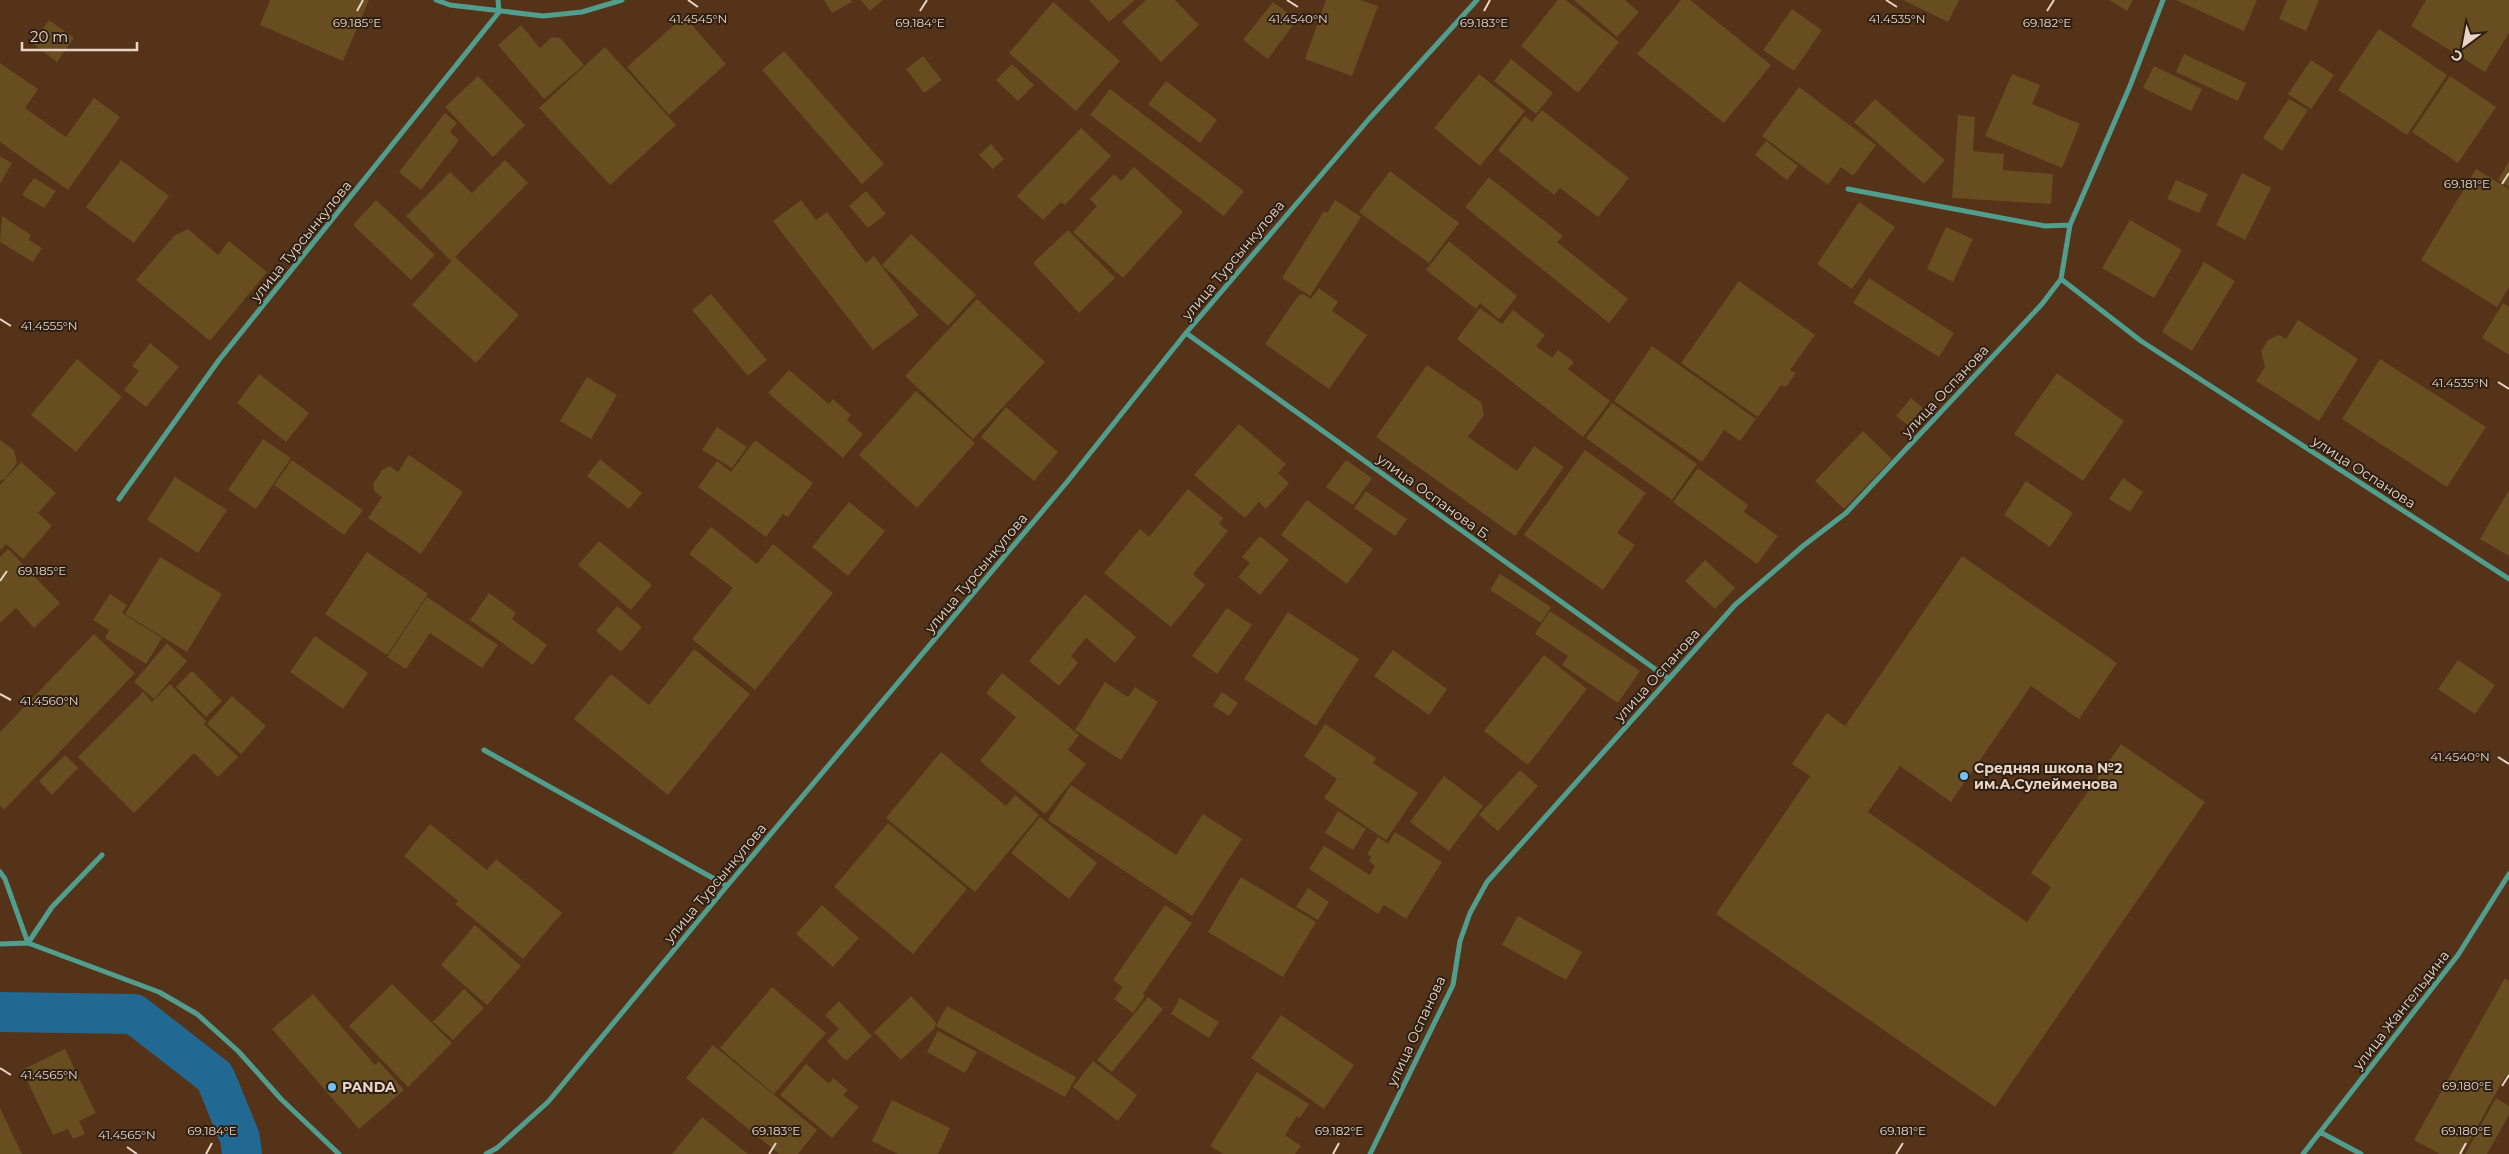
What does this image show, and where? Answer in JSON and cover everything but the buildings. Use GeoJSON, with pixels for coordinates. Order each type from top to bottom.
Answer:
{"type":"FeatureCollection","features":[{"type":"Feature","properties":{"kind":"street"},"geometry":{"type":"LineString","coordinates":[[436,0],[450,5],[499,12],[553,15],[582,12],[622,0]]}},
{"type":"Feature","properties":{"kind":"street"},"geometry":{"type":"LineString","coordinates":[[498,0],[499,12]]}},
{"type":"Feature","properties":{"kind":"street","name":"улица Турсынкулова"},"geometry":{"type":"LineString","coordinates":[[486,1154],[497,1148],[548,1102],[1067,482],[1186,333],[1369,118],[1477,0]]}},
{"type":"Feature","properties":{"kind":"street","name":"улица Оспанова"},"geometry":{"type":"LineString","coordinates":[[1370,1154],[1453,985],[1460,941],[1470,914],[1487,882],[1735,605],[1803,546],[1846,513],[2042,304],[2061,279],[2070,225],[2130,86],[2163,0]]}},
{"type":"Feature","properties":{"kind":"street","name":"улица Турсынкулова"},"geometry":{"type":"LineString","coordinates":[[119,499],[219,360],[499,12]]}},
{"type":"Feature","properties":{"kind":"street"},"geometry":{"type":"LineString","coordinates":[[1848,189],[2045,226],[2070,225]]}},
{"type":"Feature","properties":{"kind":"street","name":"улица Оспанова"},"geometry":{"type":"LineString","coordinates":[[2061,279],[2141,340],[2509,579]]}},
{"type":"Feature","properties":{"kind":"street","name":"улица Оспанова Б."},"geometry":{"type":"LineString","coordinates":[[1186,333],[1668,679]]}},
{"type":"Feature","properties":{"kind":"street"},"geometry":{"type":"LineString","coordinates":[[484,750],[727,886]]}},
{"type":"Feature","properties":{"kind":"street"},"geometry":{"type":"LineString","coordinates":[[28,943],[52,907],[102,855]]}},
{"type":"Feature","properties":{"kind":"street"},"geometry":{"type":"LineString","coordinates":[[0,872],[5,879],[28,943]]}},
{"type":"Feature","properties":{"kind":"street","name":"улица Жангельдина"},"geometry":{"type":"LineString","coordinates":[[2303,1154],[2458,955],[2509,874]]}},
{"type":"Feature","properties":{"kind":"street"},"geometry":{"type":"LineString","coordinates":[[0,944],[28,943],[159,992],[197,1014],[238,1051],[281,1099],[338,1154]]}},
{"type":"Feature","properties":{"kind":"street"},"geometry":{"type":"LineString","coordinates":[[2320,1132],[2361,1154]]}},
{"type":"Feature","properties":{"kind":"waterway"},"geometry":{"type":"LineString","coordinates":[[0,1012],[134,1014],[215,1077],[240,1138],[242,1154]]}},
{"type":"Feature","properties":{"kind":"place","name":"Средняя школа №2 им.А.Сулейменова"},"geometry":{"type":"Point","coordinates":[1964,776]}},
{"type":"Feature","properties":{"kind":"place","name":"PANDA"},"geometry":{"type":"Point","coordinates":[332,1087]}}]}
